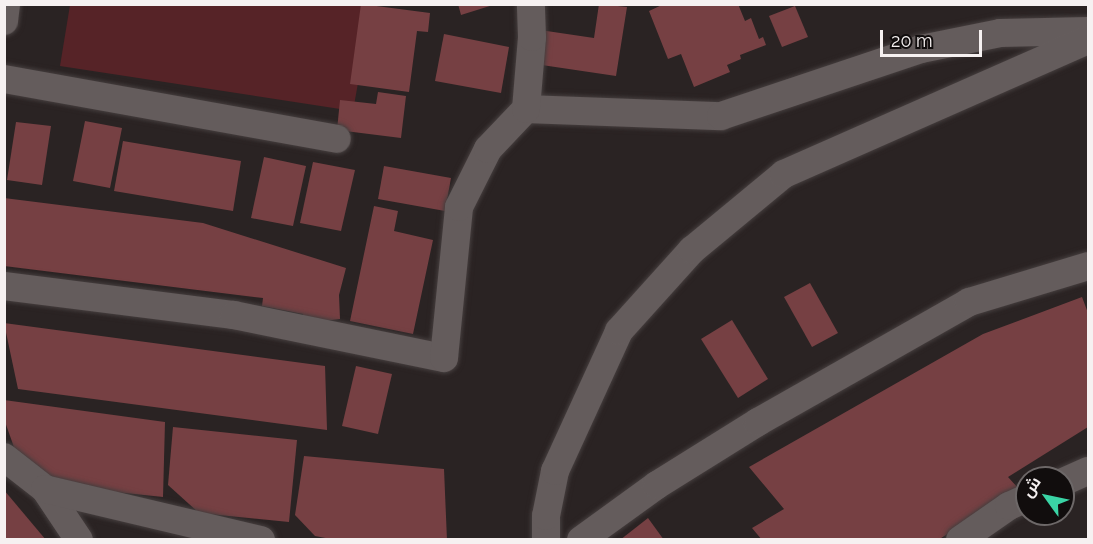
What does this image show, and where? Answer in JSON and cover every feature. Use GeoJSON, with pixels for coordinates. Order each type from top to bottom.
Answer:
{"type":"FeatureCollection","features":[{"type":"Feature","properties":{"kind":"street"},"geometry":{"type":"LineString","coordinates":[[4,21],[6,4]]}},
{"type":"Feature","properties":{"kind":"street"},"geometry":{"type":"LineString","coordinates":[[4,286],[234,315],[444,358],[459,207],[488,149],[526,109],[532,37],[531,4]]}},
{"type":"Feature","properties":{"kind":"street"},"geometry":{"type":"LineString","coordinates":[[526,109],[721,116],[921,49],[1000,33],[1089,31]]}},
{"type":"Feature","properties":{"kind":"street"},"geometry":{"type":"LineString","coordinates":[[546,540],[546,516],[555,471],[619,331],[692,250],[784,174],[1089,40]]}},
{"type":"Feature","properties":{"kind":"street"},"geometry":{"type":"LineString","coordinates":[[4,79],[337,139]]}},
{"type":"Feature","properties":{"kind":"street"},"geometry":{"type":"LineString","coordinates":[[580,540],[657,485],[758,423],[969,302],[1089,266]]}},
{"type":"Feature","properties":{"kind":"street"},"geometry":{"type":"LineString","coordinates":[[4,457],[45,489],[79,540]]}},
{"type":"Feature","properties":{"kind":"street"},"geometry":{"type":"LineString","coordinates":[[1075,477],[1089,471]]}},
{"type":"Feature","properties":{"kind":"street"},"geometry":{"type":"LineString","coordinates":[[45,489],[261,540]]}},
{"type":"Feature","properties":{"kind":"street"},"geometry":{"type":"LineString","coordinates":[[960,540],[1015,503]]}},
{"type":"Feature","properties":{"kind":"shaded area"},"geometry":{"type":"Polygon","coordinates":[[[70,5],[372,5],[353,111],[60,66],[70,5]]]}},
{"type":"Feature","properties":{"kind":"building"},"geometry":{"type":"Polygon","coordinates":[[[361,4],[430,13],[428,32],[417,31],[409,92],[350,84],[361,4]]]}},
{"type":"Feature","properties":{"kind":"building"},"geometry":{"type":"Polygon","coordinates":[[[458,4],[493,4],[493,5],[461,15],[458,4]]]}},
{"type":"Feature","properties":{"kind":"building"},"geometry":{"type":"Polygon","coordinates":[[[599,4],[627,7],[616,76],[535,64],[540,30],[594,38],[599,4]]]}},
{"type":"Feature","properties":{"kind":"building"},"geometry":{"type":"Polygon","coordinates":[[[664,4],[738,4],[745,21],[751,18],[759,39],[763,37],[766,45],[740,55],[741,59],[727,65],[730,72],[694,87],[681,54],[668,59],[649,11],[664,4]]]}},
{"type":"Feature","properties":{"kind":"building"},"geometry":{"type":"Polygon","coordinates":[[[795,6],[808,37],[782,47],[769,16],[795,6]]]}},
{"type":"Feature","properties":{"kind":"building"},"geometry":{"type":"Polygon","coordinates":[[[444,34],[509,47],[501,93],[435,81],[444,34]]]}},
{"type":"Feature","properties":{"kind":"building"},"geometry":{"type":"Polygon","coordinates":[[[378,92],[406,96],[401,138],[337,130],[340,100],[376,104],[378,92]]]}},
{"type":"Feature","properties":{"kind":"building"},"geometry":{"type":"Polygon","coordinates":[[[85,121],[122,128],[110,188],[73,181],[85,121]]]}},
{"type":"Feature","properties":{"kind":"building"},"geometry":{"type":"Polygon","coordinates":[[[16,122],[51,126],[42,185],[7,180],[16,122]]]}},
{"type":"Feature","properties":{"kind":"building"},"geometry":{"type":"Polygon","coordinates":[[[123,141],[241,161],[233,211],[114,191],[123,141]]]}},
{"type":"Feature","properties":{"kind":"building"},"geometry":{"type":"Polygon","coordinates":[[[264,157],[306,166],[293,226],[251,218],[264,157]]]}},
{"type":"Feature","properties":{"kind":"building"},"geometry":{"type":"Polygon","coordinates":[[[313,162],[355,170],[341,231],[300,223],[313,162]]]}},
{"type":"Feature","properties":{"kind":"building"},"geometry":{"type":"Polygon","coordinates":[[[384,166],[451,178],[445,211],[378,199],[384,166]]]}},
{"type":"Feature","properties":{"kind":"building"},"geometry":{"type":"Polygon","coordinates":[[[4,198],[203,223],[346,268],[339,295],[340,319],[316,322],[302,319],[303,314],[262,306],[263,298],[4,266],[4,198]]]}},
{"type":"Feature","properties":{"kind":"building"},"geometry":{"type":"Polygon","coordinates":[[[374,206],[398,211],[394,231],[433,240],[413,334],[350,321],[374,206]]]}},
{"type":"Feature","properties":{"kind":"building"},"geometry":{"type":"Polygon","coordinates":[[[810,283],[838,333],[812,347],[784,297],[810,283]]]}},
{"type":"Feature","properties":{"kind":"building"},"geometry":{"type":"Polygon","coordinates":[[[1082,297],[1088,313],[1088,427],[1026,466],[1015,466],[1015,473],[1008,477],[1015,485],[1015,492],[938,540],[762,540],[752,528],[784,509],[749,467],[983,334],[1082,297]]]}},
{"type":"Feature","properties":{"kind":"building"},"geometry":{"type":"Polygon","coordinates":[[[732,320],[768,379],[738,398],[701,339],[732,320]]]}},
{"type":"Feature","properties":{"kind":"building"},"geometry":{"type":"Polygon","coordinates":[[[4,323],[325,366],[327,430],[18,389],[4,323]]]}},
{"type":"Feature","properties":{"kind":"building"},"geometry":{"type":"Polygon","coordinates":[[[356,366],[392,374],[378,434],[342,426],[356,366]]]}},
{"type":"Feature","properties":{"kind":"building"},"geometry":{"type":"Polygon","coordinates":[[[4,400],[165,422],[163,497],[77,488],[21,467],[4,419],[4,400]]]}},
{"type":"Feature","properties":{"kind":"building"},"geometry":{"type":"Polygon","coordinates":[[[173,427],[297,440],[289,522],[199,513],[168,485],[173,427]]]}},
{"type":"Feature","properties":{"kind":"building"},"geometry":{"type":"Polygon","coordinates":[[[304,456],[444,469],[447,540],[336,540],[315,536],[295,515],[304,456]]]}},
{"type":"Feature","properties":{"kind":"building"},"geometry":{"type":"Polygon","coordinates":[[[4,490],[46,540],[4,540],[4,490]]]}},
{"type":"Feature","properties":{"kind":"building"},"geometry":{"type":"Polygon","coordinates":[[[648,518],[664,540],[620,540],[648,518]]]}}]}
